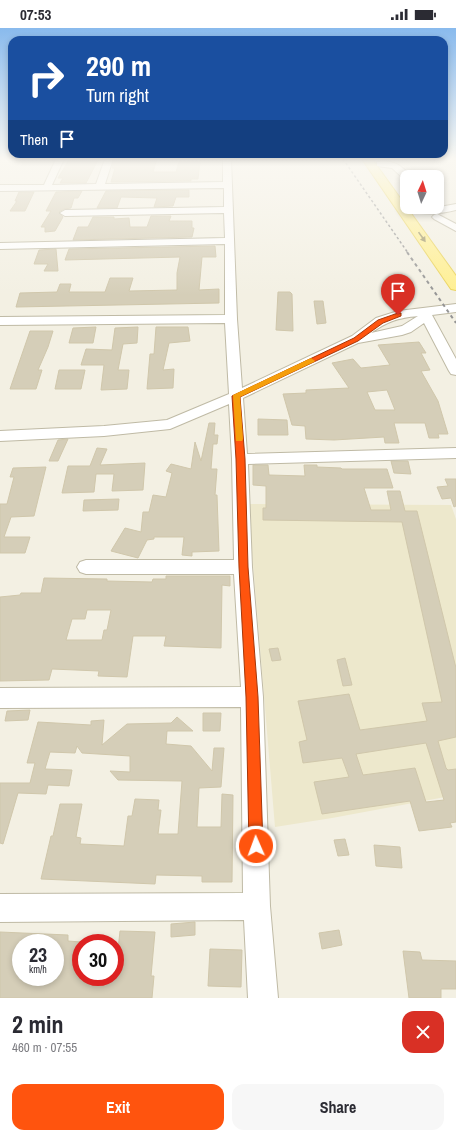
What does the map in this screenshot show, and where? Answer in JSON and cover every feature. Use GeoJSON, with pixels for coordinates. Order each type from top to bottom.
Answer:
{"type":"FeatureCollection","features":[{"type":"Feature","properties":{"kind":"main road"},"geometry":{"type":"LineString","coordinates":[[399,204],[456,286]]}},
{"type":"Feature","properties":{"kind":"main road"},"geometry":{"type":"LineString","coordinates":[[416,214],[456,267]]}},
{"type":"Feature","properties":{"kind":"street"},"geometry":{"type":"LineString","coordinates":[[229,204],[231,319],[240,459],[244,567],[252,697],[257,906],[263,998]]}},
{"type":"Feature","properties":{"kind":"street"},"geometry":{"type":"LineString","coordinates":[[444,206],[453,210]]}},
{"type":"Feature","properties":{"kind":"street"},"geometry":{"type":"LineString","coordinates":[[65,213],[229,210]]}},
{"type":"Feature","properties":{"kind":"street"},"geometry":{"type":"LineString","coordinates":[[453,210],[433,220],[456,228]]}},
{"type":"Feature","properties":{"kind":"street"},"geometry":{"type":"LineString","coordinates":[[0,246],[229,241]]}},
{"type":"Feature","properties":{"kind":"street"},"geometry":{"type":"LineString","coordinates":[[0,436],[104,432],[170,424],[236,396],[356,339],[380,322],[398,315],[428,313],[456,308]]}},
{"type":"Feature","properties":{"kind":"street"},"geometry":{"type":"LineString","coordinates":[[428,313],[456,371]]}},
{"type":"Feature","properties":{"kind":"street"},"geometry":{"type":"LineString","coordinates":[[0,321],[231,319]]}},
{"type":"Feature","properties":{"kind":"street"},"geometry":{"type":"LineString","coordinates":[[240,459],[456,453]]}},
{"type":"Feature","properties":{"kind":"street"},"geometry":{"type":"LineString","coordinates":[[86,568],[244,567]]}},
{"type":"Feature","properties":{"kind":"street"},"geometry":{"type":"LineString","coordinates":[[0,698],[252,697]]}},
{"type":"Feature","properties":{"kind":"street"},"geometry":{"type":"LineString","coordinates":[[0,908],[257,906]]}},
{"type":"Feature","properties":{"kind":"shaded area"},"geometry":{"type":"Polygon","coordinates":[[[248,504],[451,505],[456,519],[456,795],[275,827],[248,504]]]}},
{"type":"Feature","properties":{"kind":"building"},"geometry":{"type":"Polygon","coordinates":[[[15,204],[28,204],[25,211],[10,211],[15,204]]]}},
{"type":"Feature","properties":{"kind":"building"},"geometry":{"type":"Polygon","coordinates":[[[50,204],[72,204],[71,208],[64,209],[59,212],[63,217],[55,231],[45,232],[45,227],[41,227],[51,211],[46,211],[50,204]]]}},
{"type":"Feature","properties":{"kind":"building"},"geometry":{"type":"Polygon","coordinates":[[[99,204],[118,204],[117,208],[97,208],[99,204]]]}},
{"type":"Feature","properties":{"kind":"building"},"geometry":{"type":"Polygon","coordinates":[[[155,204],[174,204],[173,206],[154,207],[155,204]]]}},
{"type":"Feature","properties":{"kind":"building"},"geometry":{"type":"Polygon","coordinates":[[[151,216],[171,216],[169,221],[192,221],[192,228],[194,228],[192,237],[73,240],[78,227],[88,227],[93,217],[114,217],[114,219],[129,218],[130,227],[147,227],[151,216]]]}},
{"type":"Feature","properties":{"kind":"building"},"geometry":{"type":"Polygon","coordinates":[[[215,246],[216,257],[202,257],[199,290],[219,289],[219,303],[16,307],[20,293],[57,292],[60,284],[71,284],[69,292],[105,292],[110,278],[133,278],[129,291],[177,290],[177,273],[180,257],[65,260],[69,249],[215,246]]]}},
{"type":"Feature","properties":{"kind":"building"},"geometry":{"type":"Polygon","coordinates":[[[56,249],[58,271],[44,271],[48,264],[34,264],[39,250],[56,249]]]}},
{"type":"Feature","properties":{"kind":"building"},"geometry":{"type":"Polygon","coordinates":[[[278,292],[290,292],[292,294],[293,331],[276,330],[278,292]]]}},
{"type":"Feature","properties":{"kind":"building"},"geometry":{"type":"Polygon","coordinates":[[[314,301],[323,301],[326,323],[317,324],[314,301]]]}},
{"type":"Feature","properties":{"kind":"building"},"geometry":{"type":"Polygon","coordinates":[[[96,327],[93,343],[69,343],[73,328],[96,327]]]}},
{"type":"Feature","properties":{"kind":"building"},"geometry":{"type":"Polygon","coordinates":[[[138,327],[137,343],[123,344],[118,370],[129,370],[127,389],[101,390],[104,365],[81,365],[86,349],[112,350],[115,328],[138,327]]]}},
{"type":"Feature","properties":{"kind":"building"},"geometry":{"type":"Polygon","coordinates":[[[156,327],[188,327],[190,341],[169,343],[163,370],[174,369],[173,388],[147,389],[150,354],[154,354],[156,327]]]}},
{"type":"Feature","properties":{"kind":"building"},"geometry":{"type":"Polygon","coordinates":[[[30,331],[53,331],[38,370],[42,370],[36,389],[10,389],[30,331]]]}},
{"type":"Feature","properties":{"kind":"building"},"geometry":{"type":"Polygon","coordinates":[[[419,342],[426,353],[421,353],[430,370],[421,371],[438,401],[448,434],[438,434],[439,438],[429,438],[425,423],[394,423],[399,443],[385,443],[384,437],[334,440],[306,439],[305,426],[292,425],[283,394],[306,393],[306,390],[349,388],[332,363],[353,359],[361,368],[390,365],[378,345],[419,342]],[[387,390],[367,392],[375,410],[395,410],[387,390]]]}},
{"type":"Feature","properties":{"kind":"building"},"geometry":{"type":"Polygon","coordinates":[[[59,370],[85,370],[81,389],[55,389],[59,370]]]}},
{"type":"Feature","properties":{"kind":"building"},"geometry":{"type":"Polygon","coordinates":[[[258,419],[287,420],[288,435],[258,435],[258,419]]]}},
{"type":"Feature","properties":{"kind":"building"},"geometry":{"type":"Polygon","coordinates":[[[209,423],[215,423],[214,435],[218,435],[217,444],[213,444],[211,469],[217,469],[215,495],[217,495],[219,551],[192,552],[192,556],[182,555],[184,537],[154,537],[154,539],[147,540],[138,558],[111,551],[125,528],[141,532],[143,512],[149,512],[153,495],[166,497],[172,473],[166,471],[171,464],[191,469],[195,442],[201,461],[209,423]]]}},
{"type":"Feature","properties":{"kind":"building"},"geometry":{"type":"Polygon","coordinates":[[[68,439],[58,461],[49,461],[58,440],[68,439]]]}},
{"type":"Feature","properties":{"kind":"building"},"geometry":{"type":"Polygon","coordinates":[[[97,448],[107,449],[100,465],[145,463],[143,490],[112,491],[114,474],[96,474],[94,492],[62,493],[68,466],[90,466],[97,448]]]}},
{"type":"Feature","properties":{"kind":"building"},"geometry":{"type":"Polygon","coordinates":[[[391,461],[408,461],[411,474],[394,473],[391,461]]]}},
{"type":"Feature","properties":{"kind":"building"},"geometry":{"type":"Polygon","coordinates":[[[253,465],[268,465],[269,475],[305,476],[304,465],[317,465],[317,467],[342,469],[387,469],[393,488],[364,488],[371,510],[391,510],[387,491],[400,491],[405,511],[417,511],[456,668],[456,737],[438,741],[446,768],[448,770],[456,769],[456,822],[450,823],[452,827],[419,831],[410,801],[322,814],[314,782],[349,777],[342,758],[303,763],[299,742],[307,740],[298,701],[349,694],[360,730],[427,721],[422,703],[442,702],[402,522],[263,520],[263,508],[266,508],[266,486],[253,485],[253,465]],[[426,743],[356,754],[363,775],[415,768],[426,802],[444,800],[426,743]]]}},
{"type":"Feature","properties":{"kind":"building"},"geometry":{"type":"Polygon","coordinates":[[[46,467],[34,516],[11,517],[4,537],[30,537],[25,553],[0,553],[0,504],[7,504],[14,477],[10,477],[13,468],[46,467]]]}},
{"type":"Feature","properties":{"kind":"building"},"geometry":{"type":"Polygon","coordinates":[[[445,479],[456,479],[456,506],[454,507],[451,498],[442,499],[437,487],[448,486],[445,479]]]}},
{"type":"Feature","properties":{"kind":"building"},"geometry":{"type":"Polygon","coordinates":[[[119,499],[118,510],[83,511],[84,500],[119,499]]]}},
{"type":"Feature","properties":{"kind":"building"},"geometry":{"type":"Polygon","coordinates":[[[166,576],[230,576],[230,586],[222,585],[221,648],[164,646],[166,636],[133,636],[127,677],[98,676],[99,671],[52,669],[49,680],[0,681],[0,597],[20,595],[21,593],[41,593],[44,578],[107,579],[107,581],[152,582],[153,579],[166,579],[166,576]],[[87,610],[85,619],[72,619],[66,640],[102,640],[104,630],[107,630],[111,610],[87,610]]]}},
{"type":"Feature","properties":{"kind":"building"},"geometry":{"type":"Polygon","coordinates":[[[278,648],[281,660],[272,661],[269,649],[278,648]]]}},
{"type":"Feature","properties":{"kind":"building"},"geometry":{"type":"Polygon","coordinates":[[[345,658],[352,685],[343,686],[337,660],[345,658]]]}},
{"type":"Feature","properties":{"kind":"building"},"geometry":{"type":"Polygon","coordinates":[[[30,710],[28,720],[5,721],[7,711],[30,710]]]}},
{"type":"Feature","properties":{"kind":"building"},"geometry":{"type":"Polygon","coordinates":[[[203,713],[221,713],[220,731],[203,731],[203,713]]]}},
{"type":"Feature","properties":{"kind":"building"},"geometry":{"type":"Polygon","coordinates":[[[177,717],[193,731],[167,731],[166,744],[191,746],[212,771],[214,748],[224,748],[221,787],[199,788],[197,827],[221,827],[222,794],[233,795],[232,882],[202,882],[202,876],[156,875],[155,884],[41,879],[60,804],[82,804],[76,837],[81,838],[80,844],[124,846],[128,816],[132,816],[135,799],[159,800],[158,810],[161,810],[158,834],[178,834],[182,781],[118,780],[110,771],[130,772],[130,756],[82,753],[77,746],[75,753],[50,752],[45,769],[72,770],[69,786],[48,785],[46,794],[18,793],[3,844],[0,843],[0,783],[30,783],[35,763],[27,763],[38,722],[91,725],[91,721],[104,720],[102,745],[127,724],[171,723],[177,717]]]}},
{"type":"Feature","properties":{"kind":"building"},"geometry":{"type":"Polygon","coordinates":[[[345,839],[349,855],[338,856],[334,840],[345,839]]]}},
{"type":"Feature","properties":{"kind":"building"},"geometry":{"type":"Polygon","coordinates":[[[374,845],[400,847],[402,868],[376,866],[374,845]]]}},
{"type":"Feature","properties":{"kind":"building"},"geometry":{"type":"Polygon","coordinates":[[[195,922],[195,935],[171,937],[171,924],[195,922]]]}},
{"type":"Feature","properties":{"kind":"building"},"geometry":{"type":"Polygon","coordinates":[[[339,930],[342,945],[322,949],[319,933],[339,930]]]}},
{"type":"Feature","properties":{"kind":"building"},"geometry":{"type":"Polygon","coordinates":[[[120,931],[155,932],[151,976],[154,976],[152,998],[0,998],[0,932],[45,934],[12,934],[12,986],[64,986],[64,935],[68,935],[68,941],[72,941],[72,986],[124,986],[124,934],[120,934],[120,931]]]}},
{"type":"Feature","properties":{"kind":"building"},"geometry":{"type":"Polygon","coordinates":[[[210,949],[242,950],[241,987],[208,986],[210,949]]]}},
{"type":"Feature","properties":{"kind":"building"},"geometry":{"type":"Polygon","coordinates":[[[403,951],[420,952],[422,960],[456,961],[456,989],[441,989],[441,998],[409,998],[403,951]]]}},
{"type":"Feature","properties":{"kind":"railway"},"geometry":{"type":"LineString","coordinates":[[374,204],[408,253]]}},
{"type":"Feature","properties":{"kind":"railway"},"geometry":{"type":"LineString","coordinates":[[407,252],[456,323]]}},
{"type":"Feature","properties":{"kind":"slow traffic"},"geometry":{"type":"LineString","coordinates":[[239,439],[236,396],[311,361]]}},
{"type":"Feature","properties":{"kind":"route"},"geometry":{"type":"LineString","coordinates":[[256,846],[252,697],[236,396],[356,339],[380,322],[398,315]]}}]}
